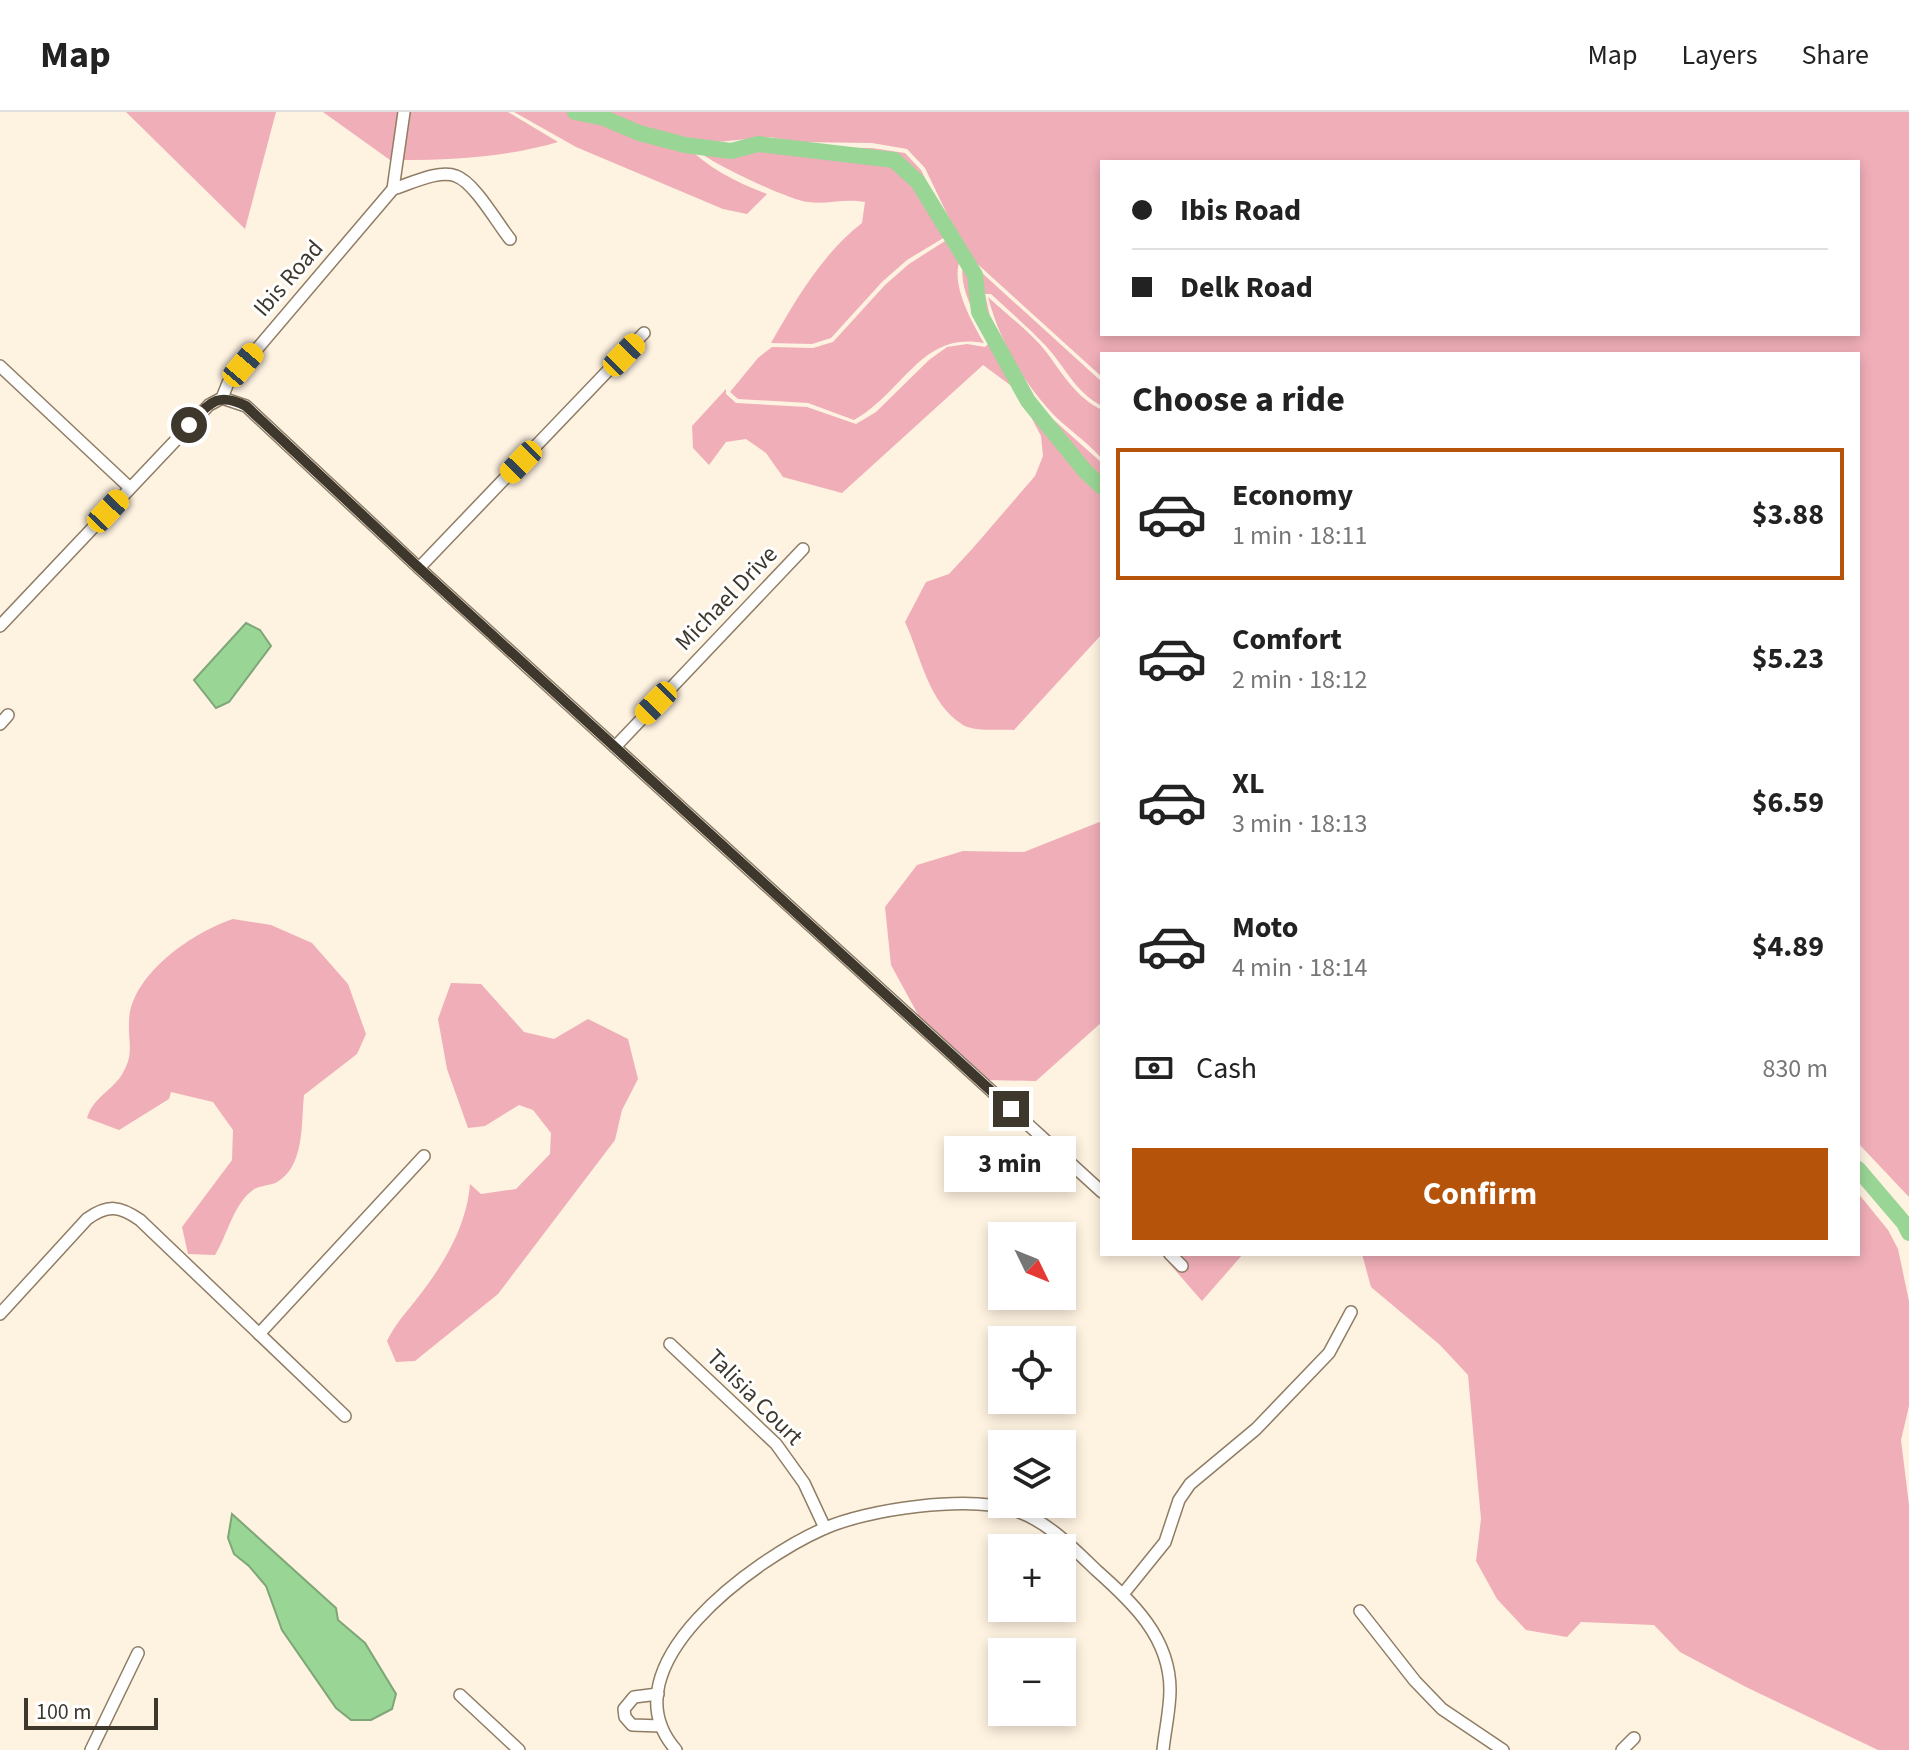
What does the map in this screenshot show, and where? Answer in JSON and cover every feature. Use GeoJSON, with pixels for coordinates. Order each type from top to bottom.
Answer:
{"type":"FeatureCollection","features":[{"type":"Feature","properties":{"kind":"street"},"geometry":{"type":"LineString","coordinates":[[404,112],[393,189],[436,176],[455,175],[472,188],[510,239]]}},
{"type":"Feature","properties":{"kind":"street","name":"Ibis Road"},"geometry":{"type":"LineString","coordinates":[[0,626],[129,487],[209,405],[222,398],[228,383],[393,189]]}},
{"type":"Feature","properties":{"kind":"street"},"geometry":{"type":"LineString","coordinates":[[419,568],[644,333]]}},
{"type":"Feature","properties":{"kind":"street"},"geometry":{"type":"LineString","coordinates":[[0,366],[129,487]]}},
{"type":"Feature","properties":{"kind":"street"},"geometry":{"type":"LineString","coordinates":[[222,398],[246,406],[1100,1190]]}},
{"type":"Feature","properties":{"kind":"street","name":"Michael Drive"},"geometry":{"type":"LineString","coordinates":[[615,747],[803,549]]}},
{"type":"Feature","properties":{"kind":"street"},"geometry":{"type":"LineString","coordinates":[[259,1334],[424,1156]]}},
{"type":"Feature","properties":{"kind":"street"},"geometry":{"type":"LineString","coordinates":[[0,1314],[87,1219],[97,1211],[112,1206],[124,1209],[140,1220],[345,1416]]}},
{"type":"Feature","properties":{"kind":"street"},"geometry":{"type":"LineString","coordinates":[[1172,1256],[1182,1266]]}},
{"type":"Feature","properties":{"kind":"street"},"geometry":{"type":"LineString","coordinates":[[1123,1594],[1165,1542],[1179,1500],[1190,1484],[1247,1438],[1329,1353],[1351,1312]]}},
{"type":"Feature","properties":{"kind":"street","name":"Talisia Court"},"geometry":{"type":"LineString","coordinates":[[670,1344],[776,1444],[804,1483],[825,1528]]}},
{"type":"Feature","properties":{"kind":"street"},"geometry":{"type":"LineString","coordinates":[[676,1750],[664,1737],[661,1726],[658,1694],[662,1672],[675,1646],[729,1589],[768,1557],[825,1528],[910,1507],[979,1504],[1010,1509],[1035,1518],[1055,1532],[1123,1594],[1151,1627],[1168,1669],[1170,1690],[1163,1750]]}},
{"type":"Feature","properties":{"kind":"street"},"geometry":{"type":"LineString","coordinates":[[1360,1611],[1415,1681],[1442,1709],[1503,1750]]}},
{"type":"Feature","properties":{"kind":"street"},"geometry":{"type":"LineString","coordinates":[[91,1750],[138,1653]]}},
{"type":"Feature","properties":{"kind":"street"},"geometry":{"type":"LineString","coordinates":[[658,1694],[634,1697],[624,1709],[625,1717],[632,1725],[661,1726]]}},
{"type":"Feature","properties":{"kind":"street"},"geometry":{"type":"LineString","coordinates":[[460,1695],[519,1750]]}},
{"type":"Feature","properties":{"kind":"street"},"geometry":{"type":"LineString","coordinates":[[1622,1750],[1634,1738]]}},
{"type":"Feature","properties":{"kind":"shaded area"},"geometry":{"type":"Polygon","coordinates":[[[126,112],[276,112],[245,229],[126,112]]]}},
{"type":"Feature","properties":{"kind":"shaded area"},"geometry":{"type":"Polygon","coordinates":[[[323,112],[399,112],[392,160],[390,160],[323,112]]]}},
{"type":"Feature","properties":{"kind":"shaded area"},"geometry":{"type":"Polygon","coordinates":[[[409,112],[508,112],[558,142],[481,157],[402,160],[409,112]]]}},
{"type":"Feature","properties":{"kind":"shaded area"},"geometry":{"type":"Polygon","coordinates":[[[514,112],[1909,112],[1909,1197],[1860,1145],[1860,352],[1100,352],[1100,375],[973,260],[959,239],[925,168],[907,149],[872,143],[798,142],[770,137],[686,145],[703,161],[724,174],[767,194],[747,214],[723,209],[576,147],[514,112]]]}},
{"type":"Feature","properties":{"kind":"shaded area"},"geometry":{"type":"Polygon","coordinates":[[[770,141],[798,147],[872,148],[905,153],[921,170],[955,240],[970,262],[1100,380],[1100,405],[1078,387],[1033,333],[991,294],[985,294],[993,330],[1012,366],[1047,414],[1100,461],[1100,636],[1014,730],[974,729],[951,716],[933,692],[905,622],[926,582],[949,574],[1035,476],[1043,456],[1041,436],[1017,390],[983,365],[842,493],[783,477],[766,453],[746,439],[726,442],[709,465],[693,448],[692,426],[726,389],[726,394],[736,403],[807,407],[856,424],[876,412],[929,360],[947,347],[967,344],[985,347],[988,344],[963,283],[963,262],[945,237],[907,260],[882,282],[831,338],[812,344],[771,343],[822,264],[862,223],[865,202],[815,203],[798,200],[732,171],[695,149],[770,141]]]}},
{"type":"Feature","properties":{"kind":"shaded area"},"geometry":{"type":"Polygon","coordinates":[[[945,241],[959,263],[961,293],[984,343],[962,342],[944,346],[928,355],[854,420],[808,403],[738,399],[730,392],[758,358],[772,347],[813,348],[833,342],[885,285],[909,264],[945,241]]]}},
{"type":"Feature","properties":{"kind":"shaded area"},"geometry":{"type":"Polygon","coordinates":[[[988,297],[1041,345],[1078,392],[1100,409],[1100,457],[1051,412],[1030,386],[998,328],[988,297]]]}},
{"type":"Feature","properties":{"kind":"shaded area"},"geometry":{"type":"Polygon","coordinates":[[[246,623],[260,630],[271,646],[229,702],[216,708],[194,680],[246,623]]]}},
{"type":"Feature","properties":{"kind":"shaded area"},"geometry":{"type":"Polygon","coordinates":[[[1100,822],[1100,1024],[1036,1081],[986,1080],[933,1042],[891,965],[885,907],[917,865],[963,851],[1024,852],[1100,822]]]}},
{"type":"Feature","properties":{"kind":"shaded area"},"geometry":{"type":"Polygon","coordinates":[[[233,919],[271,925],[312,943],[348,984],[366,1034],[357,1054],[304,1095],[300,1143],[293,1166],[286,1175],[274,1183],[255,1188],[246,1196],[215,1255],[188,1254],[182,1227],[232,1160],[233,1130],[213,1102],[171,1092],[169,1099],[119,1130],[87,1118],[93,1105],[117,1082],[125,1068],[129,1055],[132,1005],[140,988],[166,958],[183,945],[233,919]]]}},
{"type":"Feature","properties":{"kind":"shaded area"},"geometry":{"type":"Polygon","coordinates":[[[451,983],[481,984],[524,1032],[554,1039],[588,1019],[628,1039],[638,1079],[622,1110],[615,1140],[498,1294],[415,1361],[396,1362],[387,1341],[453,1243],[464,1214],[470,1184],[481,1194],[516,1189],[550,1154],[551,1133],[533,1110],[519,1105],[485,1126],[468,1128],[447,1069],[438,1019],[451,983]]]}},
{"type":"Feature","properties":{"kind":"shaded area"},"geometry":{"type":"Polygon","coordinates":[[[1860,1195],[1888,1230],[1898,1249],[1909,1301],[1909,1406],[1901,1440],[1909,1505],[1909,1750],[1878,1750],[1746,1687],[1680,1652],[1654,1625],[1581,1622],[1567,1637],[1526,1630],[1497,1599],[1476,1561],[1481,1519],[1468,1375],[1440,1345],[1371,1287],[1363,1256],[1860,1256],[1860,1195]]]}},
{"type":"Feature","properties":{"kind":"shaded area"},"geometry":{"type":"Polygon","coordinates":[[[1163,1256],[1241,1256],[1202,1301],[1163,1256]]]}},
{"type":"Feature","properties":{"kind":"shaded area"},"geometry":{"type":"Polygon","coordinates":[[[232,1514],[336,1608],[338,1620],[365,1643],[396,1694],[392,1709],[371,1720],[351,1720],[336,1708],[282,1630],[266,1586],[234,1554],[228,1538],[232,1514]]]}},
{"type":"Feature","properties":{"kind":"waterway"},"geometry":{"type":"LineString","coordinates":[[575,112],[604,118],[639,133],[685,145],[731,151],[758,144],[894,160],[918,182],[975,275],[979,312],[1028,401],[1100,485]]}},
{"type":"Feature","properties":{"kind":"waterway"},"geometry":{"type":"LineString","coordinates":[[1860,1171],[1909,1233]]}},
{"type":"Feature","properties":{"kind":"route"},"geometry":{"type":"LineString","coordinates":[[189,425],[209,405],[222,398],[246,406],[1011,1109]]}}]}
